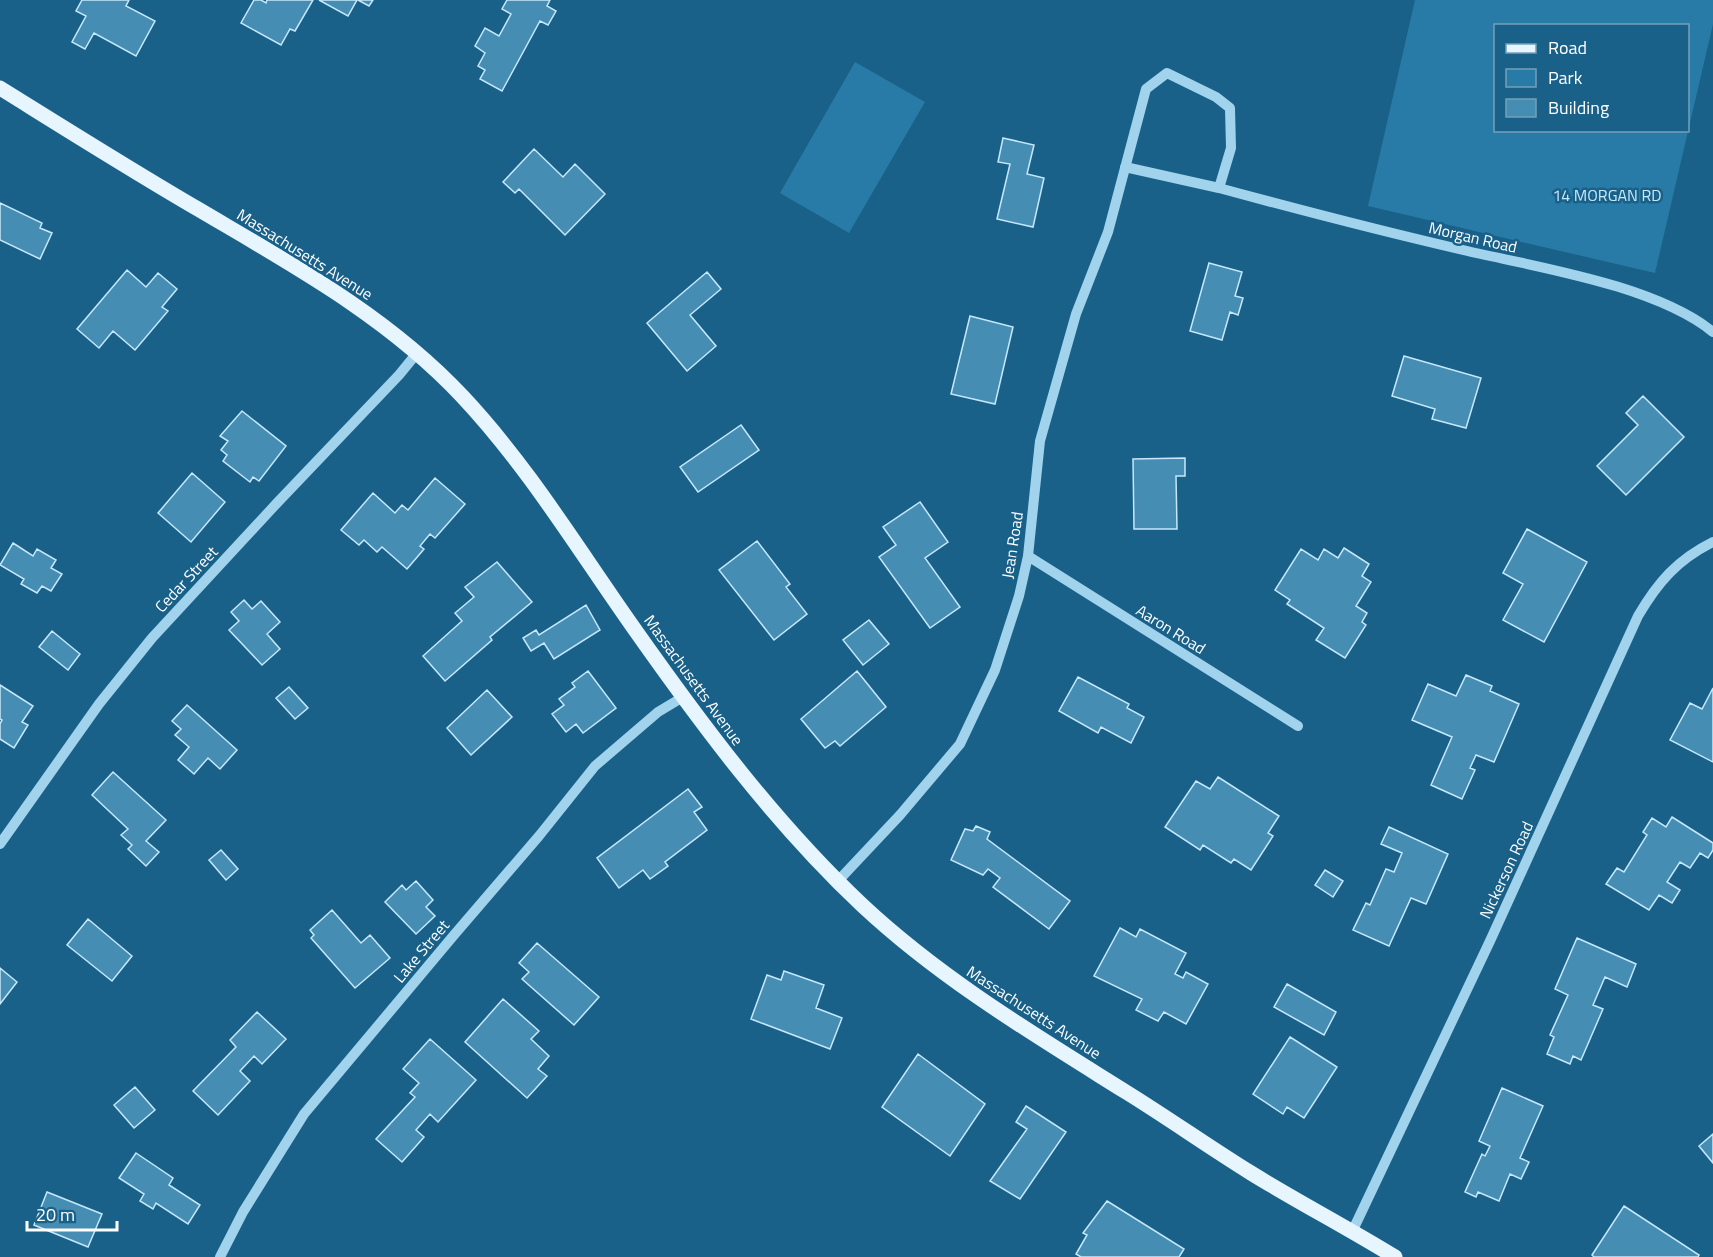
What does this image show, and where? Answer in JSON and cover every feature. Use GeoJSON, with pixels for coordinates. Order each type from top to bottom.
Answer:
{"type":"FeatureCollection","features":[{"type":"Feature","properties":{"kind":"main road","name":"Massachusetts Avenue"},"geometry":{"type":"LineString","coordinates":[[0,88],[354,303],[417,353],[460,394],[495,433],[735,767],[803,847],[837,882],[892,932],[934,966],[1039,1038],[1249,1172],[1395,1257]]}},
{"type":"Feature","properties":{"kind":"street","name":"Jean Road"},"geometry":{"type":"LineString","coordinates":[[837,882],[900,815],[960,744],[995,670],[1019,596],[1028,556],[1040,441],[1076,314],[1108,232],[1146,89],[1167,73],[1216,97],[1230,108],[1231,148],[1219,188]]}},
{"type":"Feature","properties":{"kind":"street"},"geometry":{"type":"LineString","coordinates":[[1125,167],[1219,188]]}},
{"type":"Feature","properties":{"kind":"street","name":"Morgan Road"},"geometry":{"type":"LineString","coordinates":[[1219,188],[1352,224],[1596,281],[1651,298],[1679,310],[1713,332]]}},
{"type":"Feature","properties":{"kind":"street","name":"Cedar Street"},"geometry":{"type":"LineString","coordinates":[[0,844],[99,704],[152,638],[417,353]]}},
{"type":"Feature","properties":{"kind":"street","name":"Nickerson Road"},"geometry":{"type":"LineString","coordinates":[[1352,1232],[1490,941],[1638,616],[1653,591],[1674,567],[1696,550],[1713,542]]}},
{"type":"Feature","properties":{"kind":"street","name":"Aaron Road"},"geometry":{"type":"LineString","coordinates":[[1028,556],[1298,726]]}},
{"type":"Feature","properties":{"kind":"street","name":"Lake Street"},"geometry":{"type":"LineString","coordinates":[[220,1257],[243,1212],[304,1114],[539,836],[595,766],[658,712],[683,697]]}},
{"type":"Feature","properties":{"kind":"green space","name":"14 MORGAN RD"},"geometry":{"type":"Polygon","coordinates":[[[1415,0],[1713,0],[1713,24],[1689,127],[1689,24],[1494,24],[1494,132],[1688,132],[1655,273],[1368,206],[1415,0]]]}},
{"type":"Feature","properties":{"kind":"green space"},"geometry":{"type":"Polygon","coordinates":[[[855,62],[925,102],[849,233],[780,193],[855,62]]]}},
{"type":"Feature","properties":{"kind":"building"},"geometry":{"type":"Polygon","coordinates":[[[82,0],[129,0],[126,6],[155,21],[136,56],[94,33],[85,49],[72,42],[86,16],[76,11],[82,0]]]}},
{"type":"Feature","properties":{"kind":"building"},"geometry":{"type":"Polygon","coordinates":[[[254,0],[266,3],[267,0],[313,0],[295,31],[290,29],[281,45],[241,23],[254,0]]]}},
{"type":"Feature","properties":{"kind":"building"},"geometry":{"type":"Polygon","coordinates":[[[319,0],[357,0],[348,16],[319,0]]]}},
{"type":"Feature","properties":{"kind":"building"},"geometry":{"type":"Polygon","coordinates":[[[358,0],[373,0],[369,6],[358,0]]]}},
{"type":"Feature","properties":{"kind":"building"},"geometry":{"type":"Polygon","coordinates":[[[507,0],[550,0],[547,6],[556,11],[548,25],[540,21],[502,91],[480,79],[485,70],[478,66],[485,53],[475,46],[485,28],[499,36],[511,14],[502,9],[507,0]]]}},
{"type":"Feature","properties":{"kind":"building"},"geometry":{"type":"Polygon","coordinates":[[[1003,138],[1034,145],[1027,174],[1044,178],[1033,227],[997,219],[1010,164],[998,162],[1003,138]]]}},
{"type":"Feature","properties":{"kind":"building"},"geometry":{"type":"Polygon","coordinates":[[[534,149],[563,177],[575,164],[605,194],[565,235],[519,189],[515,193],[503,182],[534,149]]]}},
{"type":"Feature","properties":{"kind":"building"},"geometry":{"type":"Polygon","coordinates":[[[0,203],[42,223],[40,228],[52,233],[40,259],[0,240],[0,203]]]}},
{"type":"Feature","properties":{"kind":"building"},"geometry":{"type":"Polygon","coordinates":[[[1209,263],[1242,272],[1235,296],[1243,298],[1238,315],[1230,312],[1222,340],[1190,331],[1209,263]]]}},
{"type":"Feature","properties":{"kind":"building"},"geometry":{"type":"Polygon","coordinates":[[[127,270],[146,287],[158,273],[177,289],[162,307],[168,311],[135,350],[113,331],[99,348],[77,329],[127,270]]]}},
{"type":"Feature","properties":{"kind":"building"},"geometry":{"type":"Polygon","coordinates":[[[707,272],[721,289],[690,315],[716,346],[687,371],[647,323],[707,272]]]}},
{"type":"Feature","properties":{"kind":"building"},"geometry":{"type":"Polygon","coordinates":[[[970,316],[1013,327],[995,404],[951,394],[970,316]]]}},
{"type":"Feature","properties":{"kind":"building"},"geometry":{"type":"Polygon","coordinates":[[[1404,356],[1481,378],[1466,428],[1432,419],[1435,409],[1392,396],[1404,356]]]}},
{"type":"Feature","properties":{"kind":"building"},"geometry":{"type":"Polygon","coordinates":[[[1643,396],[1684,437],[1626,495],[1597,466],[1638,425],[1626,413],[1643,396]]]}},
{"type":"Feature","properties":{"kind":"building"},"geometry":{"type":"Polygon","coordinates":[[[242,411],[286,446],[259,481],[253,477],[250,482],[223,461],[227,455],[221,450],[228,441],[220,436],[242,411]]]}},
{"type":"Feature","properties":{"kind":"building"},"geometry":{"type":"Polygon","coordinates":[[[741,425],[759,450],[698,492],[680,467],[741,425]]]}},
{"type":"Feature","properties":{"kind":"building"},"geometry":{"type":"Polygon","coordinates":[[[1185,458],[1185,476],[1176,476],[1177,529],[1134,529],[1133,459],[1185,458]]]}},
{"type":"Feature","properties":{"kind":"building"},"geometry":{"type":"Polygon","coordinates":[[[192,473],[225,502],[191,542],[158,513],[192,473]]]}},
{"type":"Feature","properties":{"kind":"building"},"geometry":{"type":"Polygon","coordinates":[[[435,478],[465,504],[435,538],[430,534],[420,546],[424,549],[407,569],[382,547],[377,552],[364,540],[359,545],[341,530],[373,493],[395,513],[402,505],[408,510],[435,478]]]}},
{"type":"Feature","properties":{"kind":"building"},"geometry":{"type":"Polygon","coordinates":[[[920,502],[948,542],[925,558],[960,607],[930,628],[879,557],[896,545],[883,527],[920,502]]]}},
{"type":"Feature","properties":{"kind":"building"},"geometry":{"type":"Polygon","coordinates":[[[1527,529],[1587,562],[1544,642],[1503,620],[1523,584],[1503,573],[1527,529]]]}},
{"type":"Feature","properties":{"kind":"building"},"geometry":{"type":"Polygon","coordinates":[[[757,541],[790,584],[786,587],[807,614],[774,640],[719,570],[757,541]]]}},
{"type":"Feature","properties":{"kind":"building"},"geometry":{"type":"Polygon","coordinates":[[[13,543],[33,556],[37,549],[56,560],[51,568],[62,574],[51,591],[42,586],[37,593],[21,584],[24,579],[0,565],[13,543]]]}},
{"type":"Feature","properties":{"kind":"building"},"geometry":{"type":"Polygon","coordinates":[[[1344,548],[1369,564],[1362,576],[1371,582],[1356,606],[1367,613],[1362,622],[1366,625],[1345,658],[1316,640],[1324,628],[1287,604],[1290,600],[1275,590],[1301,549],[1318,560],[1324,549],[1338,558],[1344,548]]]}},
{"type":"Feature","properties":{"kind":"building"},"geometry":{"type":"Polygon","coordinates":[[[497,562],[532,602],[490,637],[492,640],[445,681],[423,656],[462,621],[455,613],[474,597],[465,587],[497,562]]]}},
{"type":"Feature","properties":{"kind":"building"},"geometry":{"type":"Polygon","coordinates":[[[244,600],[252,609],[261,601],[280,622],[267,634],[280,649],[262,665],[229,630],[239,621],[231,612],[244,600]]]}},
{"type":"Feature","properties":{"kind":"building"},"geometry":{"type":"Polygon","coordinates":[[[586,605],[600,630],[554,659],[544,643],[531,651],[523,638],[536,630],[539,635],[586,605]]]}},
{"type":"Feature","properties":{"kind":"building"},"geometry":{"type":"Polygon","coordinates":[[[869,620],[889,644],[863,665],[843,640],[869,620]]]}},
{"type":"Feature","properties":{"kind":"building"},"geometry":{"type":"Polygon","coordinates":[[[52,631],[80,654],[68,670],[39,647],[52,631]]]}},
{"type":"Feature","properties":{"kind":"building"},"geometry":{"type":"Polygon","coordinates":[[[588,671],[616,708],[583,733],[576,724],[566,732],[552,714],[564,705],[559,699],[575,687],[572,683],[588,671]]]}},
{"type":"Feature","properties":{"kind":"building"},"geometry":{"type":"Polygon","coordinates":[[[857,671],[886,707],[840,746],[835,741],[825,748],[801,719],[857,671]]]}},
{"type":"Feature","properties":{"kind":"building"},"geometry":{"type":"Polygon","coordinates":[[[1466,675],[1492,686],[1490,691],[1519,704],[1494,762],[1476,755],[1470,768],[1475,770],[1462,799],[1431,785],[1452,737],[1412,720],[1428,684],[1456,696],[1466,675]]]}},
{"type":"Feature","properties":{"kind":"building"},"geometry":{"type":"Polygon","coordinates":[[[1078,677],[1129,704],[1127,708],[1144,717],[1131,743],[1101,727],[1098,733],[1059,711],[1078,677]]]}},
{"type":"Feature","properties":{"kind":"building"},"geometry":{"type":"Polygon","coordinates":[[[0,685],[33,706],[22,722],[28,725],[14,748],[0,739],[2,720],[0,719],[0,685]]]}},
{"type":"Feature","properties":{"kind":"building"},"geometry":{"type":"Polygon","coordinates":[[[289,687],[308,708],[295,719],[276,698],[289,687]]]}},
{"type":"Feature","properties":{"kind":"building"},"geometry":{"type":"Polygon","coordinates":[[[1713,688],[1713,762],[1670,740],[1690,703],[1702,709],[1713,688]]]}},
{"type":"Feature","properties":{"kind":"building"},"geometry":{"type":"Polygon","coordinates":[[[487,690],[512,717],[471,755],[447,728],[487,690]]]}},
{"type":"Feature","properties":{"kind":"building"},"geometry":{"type":"Polygon","coordinates":[[[187,705],[237,750],[220,769],[208,758],[194,774],[178,760],[189,747],[175,735],[181,729],[172,721],[187,705]]]}},
{"type":"Feature","properties":{"kind":"building"},"geometry":{"type":"Polygon","coordinates":[[[113,772],[166,820],[146,841],[159,852],[146,866],[128,849],[132,845],[121,835],[128,829],[92,795],[113,772]]]}},
{"type":"Feature","properties":{"kind":"building"},"geometry":{"type":"Polygon","coordinates":[[[1218,777],[1279,816],[1268,833],[1273,836],[1251,870],[1234,859],[1231,863],[1203,845],[1200,850],[1165,827],[1196,781],[1210,789],[1218,777]]]}},
{"type":"Feature","properties":{"kind":"building"},"geometry":{"type":"Polygon","coordinates":[[[688,789],[702,807],[694,812],[707,830],[665,862],[668,866],[650,879],[643,870],[619,888],[597,858],[688,789]]]}},
{"type":"Feature","properties":{"kind":"building"},"geometry":{"type":"Polygon","coordinates":[[[1672,817],[1713,843],[1713,850],[1708,858],[1700,853],[1690,868],[1680,862],[1667,882],[1680,890],[1672,903],[1659,895],[1649,910],[1606,884],[1617,868],[1624,872],[1647,835],[1643,832],[1652,818],[1666,827],[1672,817]]]}},
{"type":"Feature","properties":{"kind":"building"},"geometry":{"type":"Polygon","coordinates":[[[976,826],[990,832],[987,839],[1070,901],[1049,929],[993,887],[1000,878],[988,869],[983,875],[951,860],[965,829],[973,831],[976,826]]]}},
{"type":"Feature","properties":{"kind":"building"},"geometry":{"type":"Polygon","coordinates":[[[1389,827],[1448,854],[1426,904],[1411,898],[1389,946],[1353,930],[1366,903],[1370,905],[1386,869],[1394,872],[1402,853],[1381,844],[1389,827]]]}},
{"type":"Feature","properties":{"kind":"building"},"geometry":{"type":"Polygon","coordinates":[[[221,850],[238,869],[226,880],[209,860],[221,850]]]}},
{"type":"Feature","properties":{"kind":"building"},"geometry":{"type":"Polygon","coordinates":[[[1325,870],[1343,881],[1333,897],[1315,885],[1325,870]]]}},
{"type":"Feature","properties":{"kind":"building"},"geometry":{"type":"Polygon","coordinates":[[[416,881],[433,900],[426,907],[435,916],[416,934],[385,902],[402,885],[406,890],[416,881]]]}},
{"type":"Feature","properties":{"kind":"building"},"geometry":{"type":"Polygon","coordinates":[[[332,910],[361,943],[370,935],[390,958],[355,988],[311,938],[314,935],[310,930],[332,910]]]}},
{"type":"Feature","properties":{"kind":"building"},"geometry":{"type":"Polygon","coordinates":[[[88,919],[132,956],[112,981],[67,945],[88,919]]]}},
{"type":"Feature","properties":{"kind":"building"},"geometry":{"type":"Polygon","coordinates":[[[1120,928],[1136,937],[1140,929],[1186,953],[1175,974],[1183,978],[1186,972],[1208,984],[1186,1024],[1164,1012],[1158,1021],[1136,1010],[1142,999],[1094,976],[1120,928]]]}},
{"type":"Feature","properties":{"kind":"building"},"geometry":{"type":"Polygon","coordinates":[[[1577,938],[1636,964],[1627,987],[1605,977],[1593,1005],[1603,1009],[1581,1060],[1573,1056],[1570,1064],[1547,1054],[1554,1037],[1550,1035],[1568,995],[1555,989],[1577,938]]]}},
{"type":"Feature","properties":{"kind":"building"},"geometry":{"type":"Polygon","coordinates":[[[537,943],[599,997],[574,1025],[522,979],[529,972],[519,963],[537,943]]]}},
{"type":"Feature","properties":{"kind":"building"},"geometry":{"type":"Polygon","coordinates":[[[0,968],[17,982],[0,1004],[0,968]]]}},
{"type":"Feature","properties":{"kind":"building"},"geometry":{"type":"Polygon","coordinates":[[[784,971],[824,985],[816,1008],[842,1018],[830,1049],[751,1019],[767,975],[781,980],[784,971]]]}},
{"type":"Feature","properties":{"kind":"building"},"geometry":{"type":"Polygon","coordinates":[[[1287,984],[1336,1012],[1324,1035],[1274,1007],[1287,984]]]}},
{"type":"Feature","properties":{"kind":"building"},"geometry":{"type":"Polygon","coordinates":[[[503,999],[539,1031],[531,1039],[549,1056],[538,1069],[547,1076],[527,1098],[465,1042],[503,999]]]}},
{"type":"Feature","properties":{"kind":"building"},"geometry":{"type":"Polygon","coordinates":[[[257,1012],[286,1039],[262,1064],[254,1056],[240,1071],[250,1081],[218,1115],[193,1091],[236,1047],[230,1040],[257,1012]]]}},
{"type":"Feature","properties":{"kind":"building"},"geometry":{"type":"Polygon","coordinates":[[[1290,1037],[1337,1067],[1304,1118],[1287,1107],[1283,1114],[1253,1094],[1290,1037]]]}},
{"type":"Feature","properties":{"kind":"building"},"geometry":{"type":"Polygon","coordinates":[[[430,1039],[476,1080],[438,1122],[430,1114],[416,1130],[424,1137],[402,1162],[376,1139],[415,1097],[410,1093],[419,1083],[403,1069],[430,1039]]]}},
{"type":"Feature","properties":{"kind":"building"},"geometry":{"type":"Polygon","coordinates":[[[918,1054],[985,1104],[950,1156],[882,1107],[918,1054]]]}},
{"type":"Feature","properties":{"kind":"building"},"geometry":{"type":"Polygon","coordinates":[[[135,1087],[155,1110],[134,1128],[114,1105],[135,1087]]]}},
{"type":"Feature","properties":{"kind":"building"},"geometry":{"type":"Polygon","coordinates":[[[1502,1088],[1543,1106],[1520,1158],[1529,1162],[1521,1179],[1510,1174],[1499,1201],[1478,1192],[1476,1197],[1465,1192],[1482,1154],[1485,1156],[1490,1146],[1479,1141],[1502,1088]]]}},
{"type":"Feature","properties":{"kind":"building"},"geometry":{"type":"Polygon","coordinates":[[[1026,1106],[1066,1132],[1020,1199],[990,1181],[1027,1129],[1016,1122],[1026,1106]]]}},
{"type":"Feature","properties":{"kind":"building"},"geometry":{"type":"Polygon","coordinates":[[[1713,1134],[1713,1163],[1699,1146],[1713,1134]]]}},
{"type":"Feature","properties":{"kind":"building"},"geometry":{"type":"Polygon","coordinates":[[[136,1153],[173,1178],[169,1185],[200,1205],[188,1224],[156,1203],[153,1209],[140,1201],[144,1194],[119,1178],[136,1153]]]}},
{"type":"Feature","properties":{"kind":"building"},"geometry":{"type":"Polygon","coordinates":[[[47,1192],[102,1214],[88,1247],[34,1225],[47,1192]]]}},
{"type":"Feature","properties":{"kind":"building"},"geometry":{"type":"Polygon","coordinates":[[[1107,1201],[1184,1249],[1179,1257],[1081,1257],[1076,1254],[1087,1235],[1083,1233],[1107,1201]]]}},
{"type":"Feature","properties":{"kind":"building"},"geometry":{"type":"Polygon","coordinates":[[[1624,1206],[1699,1255],[1698,1257],[1594,1257],[1592,1255],[1624,1206]]]}}]}
